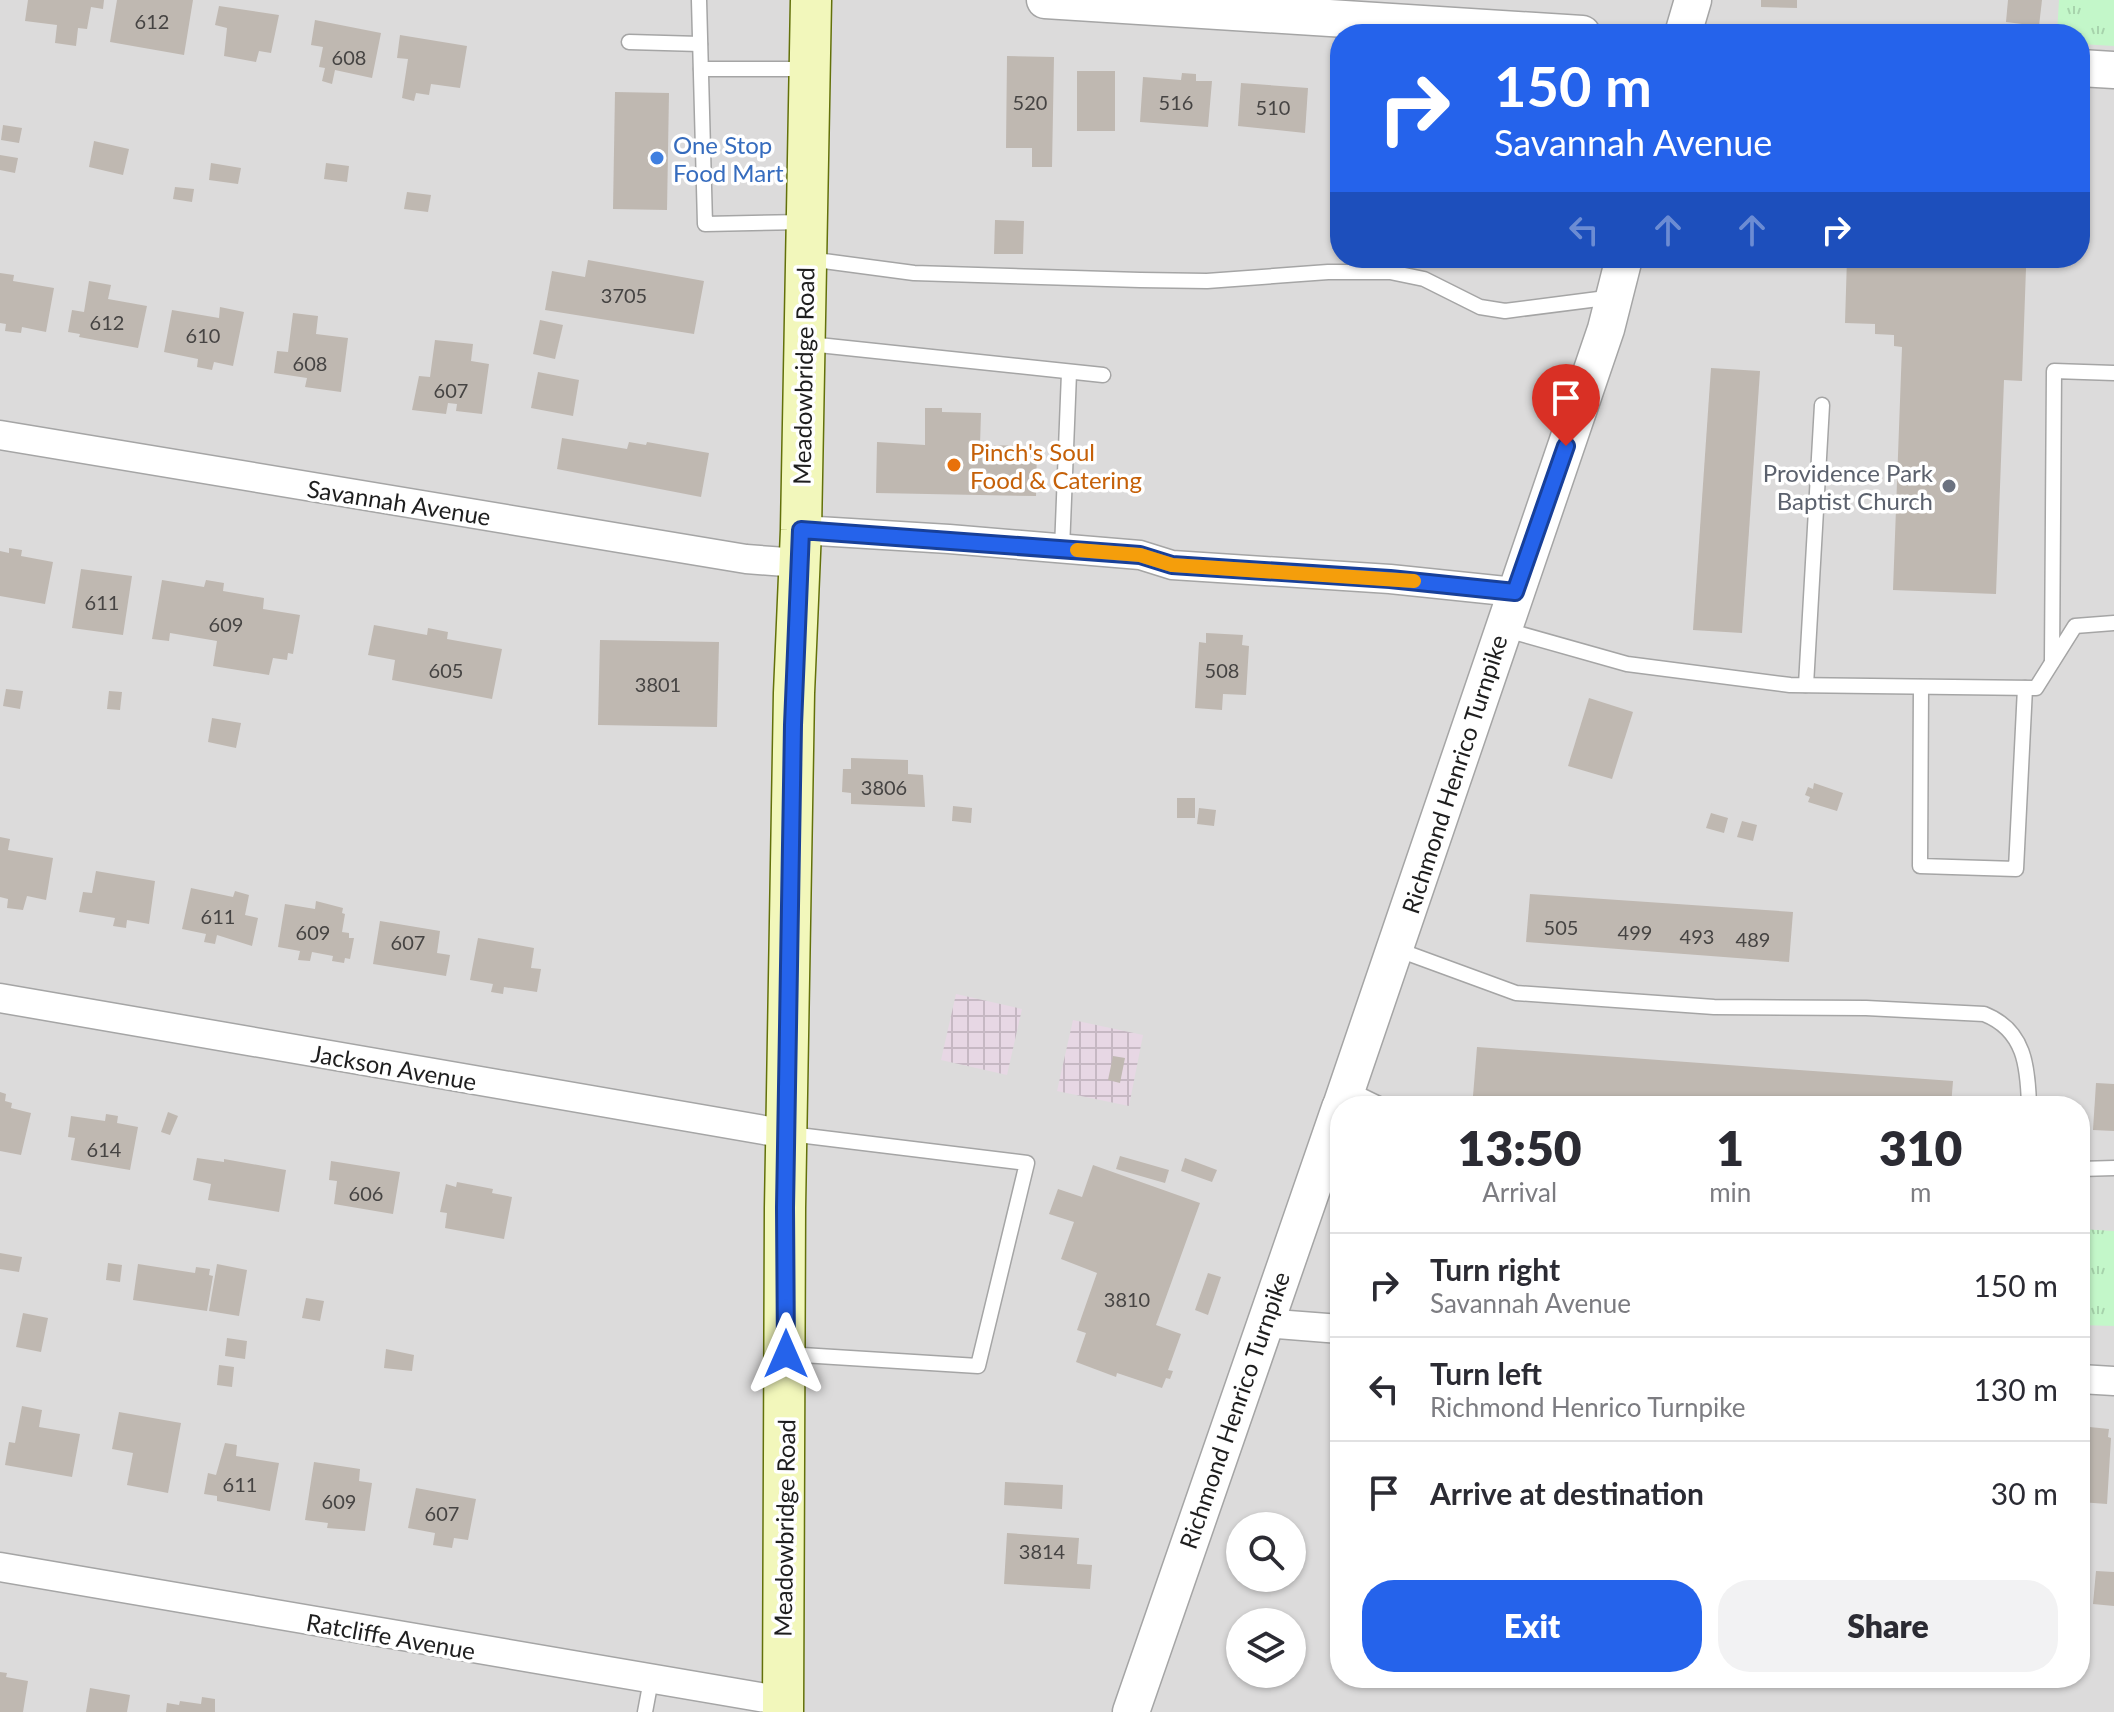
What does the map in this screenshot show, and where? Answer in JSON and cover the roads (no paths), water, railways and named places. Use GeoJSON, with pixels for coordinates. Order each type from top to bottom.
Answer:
{"type":"FeatureCollection","features":[{"type":"Feature","properties":{"kind":"main road","name":"Meadowbridge Road"},"geometry":{"type":"LineString","coordinates":[[783,1707],[793,709],[800,546],[811,0]]}},
{"type":"Feature","properties":{"kind":"street"},"geometry":{"type":"LineString","coordinates":[[1045,0],[1427,24]]}},
{"type":"Feature","properties":{"kind":"street"},"geometry":{"type":"LineString","coordinates":[[1686,24],[1693,0]]}},
{"type":"Feature","properties":{"kind":"street"},"geometry":{"type":"LineString","coordinates":[[2090,69],[2114,70]]}},
{"type":"Feature","properties":{"kind":"street","name":"Richmond Henrico Turnpike"},"geometry":{"type":"LineString","coordinates":[[1344,1096],[1606,329],[1621,268]]}},
{"type":"Feature","properties":{"kind":"street","name":"Savannah Avenue"},"geometry":{"type":"LineString","coordinates":[[0,435],[731,556],[800,546],[1062,549],[1140,555],[1172,565],[1390,579],[1515,592]]}},
{"type":"Feature","properties":{"kind":"street","name":"Jackson Avenue"},"geometry":{"type":"LineString","coordinates":[[0,998],[787,1134]]}},
{"type":"Feature","properties":{"kind":"street","name":"Richmond Henrico Turnpike"},"geometry":{"type":"LineString","coordinates":[[1131,1712],[1330,1135]]}},
{"type":"Feature","properties":{"kind":"street"},"geometry":{"type":"LineString","coordinates":[[1263,1323],[1330,1328]]}},
{"type":"Feature","properties":{"kind":"street"},"geometry":{"type":"LineString","coordinates":[[2090,1380],[2114,1381]]}},
{"type":"Feature","properties":{"kind":"street","name":"Ratcliffe Avenue"},"geometry":{"type":"LineString","coordinates":[[0,1567],[651,1680],[783,1707]]}},
{"type":"Feature","properties":{"kind":"lane"},"geometry":{"type":"LineString","coordinates":[[699,0],[705,224],[805,240],[914,273],[1207,281],[1328,272],[1390,272],[1424,279],[1480,307],[1505,311],[1614,297]]}},
{"type":"Feature","properties":{"kind":"lane"},"geometry":{"type":"LineString","coordinates":[[629,42],[700,44]]}},
{"type":"Feature","properties":{"kind":"lane"},"geometry":{"type":"LineString","coordinates":[[701,69],[809,69]]}},
{"type":"Feature","properties":{"kind":"lane"},"geometry":{"type":"LineString","coordinates":[[803,343],[1103,375]]}},
{"type":"Feature","properties":{"kind":"lane"},"geometry":{"type":"LineString","coordinates":[[2052,663],[2054,371],[2114,373]]}},
{"type":"Feature","properties":{"kind":"lane"},"geometry":{"type":"LineString","coordinates":[[1062,549],[1069,373]]}},
{"type":"Feature","properties":{"kind":"lane"},"geometry":{"type":"LineString","coordinates":[[1806,685],[1822,405]]}},
{"type":"Feature","properties":{"kind":"lane"},"geometry":{"type":"LineString","coordinates":[[1502,628],[1627,664],[1806,685],[2036,688],[2075,626],[2114,623]]}},
{"type":"Feature","properties":{"kind":"lane"},"geometry":{"type":"LineString","coordinates":[[1921,687],[1920,866],[2016,869],[2025,688]]}},
{"type":"Feature","properties":{"kind":"lane"},"geometry":{"type":"LineString","coordinates":[[1396,949],[1516,993],[1714,1007],[1866,1008],[1984,1014],[2011,1029],[2017,1040],[2024,1057],[2028,1096]]}},
{"type":"Feature","properties":{"kind":"lane"},"geometry":{"type":"LineString","coordinates":[[786,1354],[978,1366],[1027,1163],[787,1134]]}},
{"type":"Feature","properties":{"kind":"lane"},"geometry":{"type":"LineString","coordinates":[[2090,1169],[2114,1168]]}},
{"type":"Feature","properties":{"kind":"lane"},"geometry":{"type":"LineString","coordinates":[[645,1712],[651,1680]]}},
{"type":"Feature","properties":{"kind":"place","name":"One Stop Food Mart"},"geometry":{"type":"Point","coordinates":[657,158]}},
{"type":"Feature","properties":{"kind":"place","name":"Pinch's Soul Food & Catering"},"geometry":{"type":"Point","coordinates":[954,465]}},
{"type":"Feature","properties":{"kind":"place","name":"Providence Park Baptist Church"},"geometry":{"type":"Point","coordinates":[1949,486]}}]}
